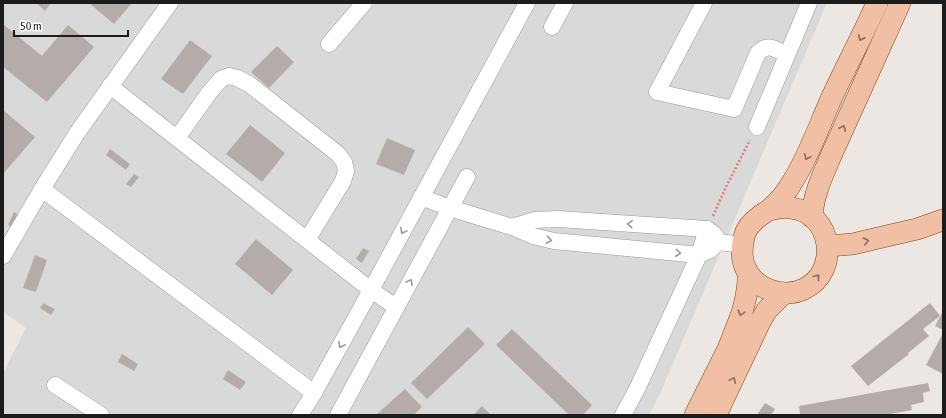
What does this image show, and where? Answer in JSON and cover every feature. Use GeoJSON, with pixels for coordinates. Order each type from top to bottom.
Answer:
{"type":"FeatureCollection","features":[{"type":"Feature","properties":{"kind":"main road"},"geometry":{"type":"LineString","coordinates":[[770,210],[792,183],[804,164],[832,98],[877,3]]}},
{"type":"Feature","properties":{"kind":"main road"},"geometry":{"type":"LineString","coordinates":[[812,217],[815,197],[820,182],[900,3]]}},
{"type":"Feature","properties":{"kind":"main road"},"geometry":{"type":"LineString","coordinates":[[781,207],[803,211],[812,217],[820,226],[825,235],[828,246],[824,266],[819,275],[812,283],[794,292],[774,292],[764,288],[749,275],[742,255],[744,236],[752,222],[770,210],[781,207]]}},
{"type":"Feature","properties":{"kind":"main road"},"geometry":{"type":"LineString","coordinates":[[828,246],[853,244],[917,229],[943,220]]}},
{"type":"Feature","properties":{"kind":"main road"},"geometry":{"type":"LineString","coordinates":[[695,415],[728,349],[742,313],[749,275]]}},
{"type":"Feature","properties":{"kind":"main road"},"geometry":{"type":"LineString","coordinates":[[716,415],[760,322],[767,310],[784,293]]}},
{"type":"Feature","properties":{"kind":"street"},"geometry":{"type":"LineString","coordinates":[[3,256],[77,133],[170,3]]}},
{"type":"Feature","properties":{"kind":"street"},"geometry":{"type":"LineString","coordinates":[[329,44],[364,3]]}},
{"type":"Feature","properties":{"kind":"street"},"geometry":{"type":"LineString","coordinates":[[300,415],[314,393],[371,290],[527,3]]}},
{"type":"Feature","properties":{"kind":"street"},"geometry":{"type":"LineString","coordinates":[[552,27],[565,3]]}},
{"type":"Feature","properties":{"kind":"street"},"geometry":{"type":"LineString","coordinates":[[704,3],[657,92],[734,109],[758,53],[767,47],[788,54]]}},
{"type":"Feature","properties":{"kind":"street"},"geometry":{"type":"LineString","coordinates":[[757,127],[809,3]]}},
{"type":"Feature","properties":{"kind":"street"},"geometry":{"type":"LineString","coordinates":[[177,138],[209,92],[221,79],[229,76],[249,84],[294,119],[338,154],[344,162],[346,171],[343,181],[307,240]]}},
{"type":"Feature","properties":{"kind":"street"},"geometry":{"type":"LineString","coordinates":[[110,86],[371,290],[396,307]]}},
{"type":"Feature","properties":{"kind":"street"},"geometry":{"type":"LineString","coordinates":[[338,415],[467,177]]}},
{"type":"Feature","properties":{"kind":"street"},"geometry":{"type":"LineString","coordinates":[[42,189],[314,393]]}},
{"type":"Feature","properties":{"kind":"street"},"geometry":{"type":"LineString","coordinates":[[421,197],[450,208],[512,227],[533,236],[554,241],[699,255],[710,250],[719,242],[743,245]]}},
{"type":"Feature","properties":{"kind":"street"},"geometry":{"type":"LineString","coordinates":[[512,227],[535,220],[558,219],[707,229],[714,234],[719,242]]}},
{"type":"Feature","properties":{"kind":"street"},"geometry":{"type":"LineString","coordinates":[[623,415],[637,389],[699,255],[707,229]]}},
{"type":"Feature","properties":{"kind":"street"},"geometry":{"type":"LineString","coordinates":[[55,385],[101,415]]}},
{"type":"Feature","properties":{"kind":"path"},"geometry":{"type":"LineString","coordinates":[[707,229],[726,187],[757,127]]}},
{"type":"Feature","properties":{"kind":"shaded area"},"geometry":{"type":"Polygon","coordinates":[[[3,3],[827,3],[659,396],[649,415],[3,415],[3,373],[26,328],[3,312],[3,3]]]}},
{"type":"Feature","properties":{"kind":"building"},"geometry":{"type":"Polygon","coordinates":[[[36,3],[51,3],[45,11],[36,3]]]}},
{"type":"Feature","properties":{"kind":"building"},"geometry":{"type":"Polygon","coordinates":[[[89,3],[132,3],[114,24],[89,3]]]}},
{"type":"Feature","properties":{"kind":"building"},"geometry":{"type":"Polygon","coordinates":[[[3,24],[42,56],[68,25],[94,47],[47,102],[3,67],[3,24]]]}},
{"type":"Feature","properties":{"kind":"building"},"geometry":{"type":"Polygon","coordinates":[[[190,40],[212,56],[183,94],[161,79],[190,40]]]}},
{"type":"Feature","properties":{"kind":"building"},"geometry":{"type":"Polygon","coordinates":[[[277,46],[294,62],[269,88],[251,72],[277,46]]]}},
{"type":"Feature","properties":{"kind":"building"},"geometry":{"type":"Polygon","coordinates":[[[3,110],[35,137],[3,174],[3,110]]]}},
{"type":"Feature","properties":{"kind":"building"},"geometry":{"type":"Polygon","coordinates":[[[250,125],[285,153],[262,182],[226,154],[250,125]]]}},
{"type":"Feature","properties":{"kind":"building"},"geometry":{"type":"Polygon","coordinates":[[[387,138],[415,150],[404,175],[376,164],[387,138]]]}},
{"type":"Feature","properties":{"kind":"building"},"geometry":{"type":"Polygon","coordinates":[[[110,149],[130,164],[126,170],[106,155],[110,149]]]}},
{"type":"Feature","properties":{"kind":"building"},"geometry":{"type":"Polygon","coordinates":[[[134,174],[139,177],[131,187],[126,184],[134,174]]]}},
{"type":"Feature","properties":{"kind":"building"},"geometry":{"type":"Polygon","coordinates":[[[14,212],[19,215],[13,227],[8,225],[14,212]]]}},
{"type":"Feature","properties":{"kind":"building"},"geometry":{"type":"Polygon","coordinates":[[[256,239],[293,270],[272,295],[235,264],[256,239]]]}},
{"type":"Feature","properties":{"kind":"building"},"geometry":{"type":"Polygon","coordinates":[[[363,248],[369,251],[362,263],[356,259],[363,248]]]}},
{"type":"Feature","properties":{"kind":"building"},"geometry":{"type":"Polygon","coordinates":[[[35,255],[47,260],[36,292],[23,288],[35,255]]]}},
{"type":"Feature","properties":{"kind":"building"},"geometry":{"type":"Polygon","coordinates":[[[43,303],[55,309],[51,315],[40,308],[43,303]]]}},
{"type":"Feature","properties":{"kind":"building"},"geometry":{"type":"Polygon","coordinates":[[[930,303],[940,316],[923,329],[929,336],[908,353],[909,354],[868,386],[851,366],[930,303]]]}},
{"type":"Feature","properties":{"kind":"building"},"geometry":{"type":"Polygon","coordinates":[[[943,311],[943,330],[935,326],[943,311]]]}},
{"type":"Feature","properties":{"kind":"building"},"geometry":{"type":"Polygon","coordinates":[[[468,327],[485,344],[427,399],[411,383],[468,327]]]}},
{"type":"Feature","properties":{"kind":"building"},"geometry":{"type":"Polygon","coordinates":[[[512,329],[592,405],[583,415],[569,415],[496,345],[512,329]]]}},
{"type":"Feature","properties":{"kind":"building"},"geometry":{"type":"Polygon","coordinates":[[[943,333],[943,374],[926,365],[943,333]]]}},
{"type":"Feature","properties":{"kind":"building"},"geometry":{"type":"Polygon","coordinates":[[[122,354],[138,364],[134,371],[118,362],[122,354]]]}},
{"type":"Feature","properties":{"kind":"building"},"geometry":{"type":"Polygon","coordinates":[[[228,370],[246,382],[240,390],[223,379],[228,370]]]}},
{"type":"Feature","properties":{"kind":"building"},"geometry":{"type":"Polygon","coordinates":[[[928,383],[930,391],[923,393],[924,402],[911,405],[912,410],[885,415],[800,415],[799,406],[928,383]]]}},
{"type":"Feature","properties":{"kind":"building"},"geometry":{"type":"Polygon","coordinates":[[[405,389],[422,407],[414,415],[376,415],[405,389]]]}},
{"type":"Feature","properties":{"kind":"building"},"geometry":{"type":"Polygon","coordinates":[[[765,403],[775,409],[771,415],[757,415],[765,403]]]}},
{"type":"Feature","properties":{"kind":"building"},"geometry":{"type":"Polygon","coordinates":[[[482,406],[491,415],[473,415],[482,406]]]}}]}
